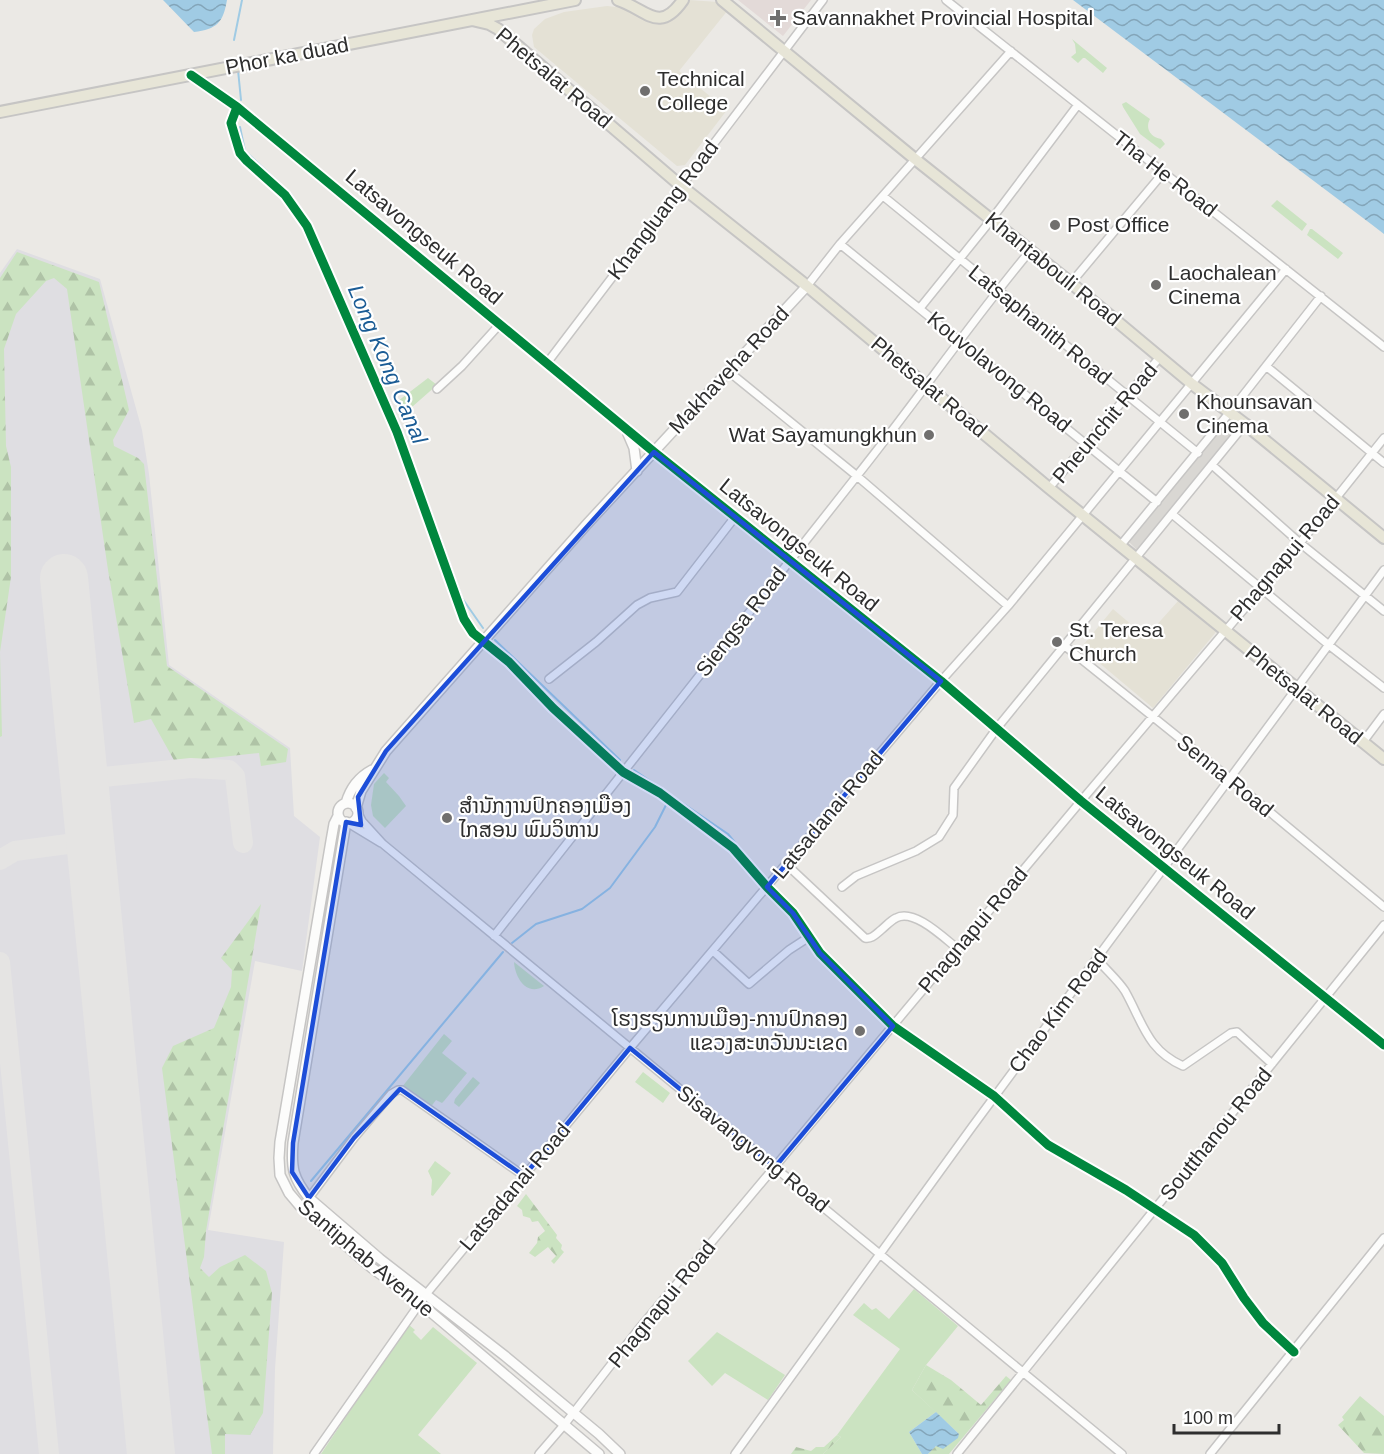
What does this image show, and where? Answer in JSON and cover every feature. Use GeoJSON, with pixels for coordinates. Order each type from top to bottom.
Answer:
{"type":"FeatureCollection","features":[{"type":"Feature","properties":{"kind":"main road","name":"Phor ka duad"},"geometry":{"type":"LineString","coordinates":[[0,112],[574,0]]}},
{"type":"Feature","properties":{"kind":"main road"},"geometry":{"type":"LineString","coordinates":[[618,0],[657,18],[670,15],[683,0]]}},
{"type":"Feature","properties":{"kind":"main road","name":"Khantabouli Road"},"geometry":{"type":"LineString","coordinates":[[722,0],[1384,538]]}},
{"type":"Feature","properties":{"kind":"main road"},"geometry":{"type":"LineString","coordinates":[[508,36],[504,28],[505,19],[516,11]]}},
{"type":"Feature","properties":{"kind":"main road","name":"Phetsalat Road"},"geometry":{"type":"LineString","coordinates":[[472,20],[489,24],[508,36],[681,186],[807,286],[1049,488],[1384,759]]}},
{"type":"Feature","properties":{"kind":"street","name":"Khangluang Road"},"geometry":{"type":"LineString","coordinates":[[547,363],[824,0]]}},
{"type":"Feature","properties":{"kind":"street","name":"Tha He Road"},"geometry":{"type":"LineString","coordinates":[[946,0],[1384,347]]}},
{"type":"Feature","properties":{"kind":"street","name":"Makhaveha Road"},"geometry":{"type":"LineString","coordinates":[[374,769],[386,751],[483,641],[807,286],[840,244],[1011,51]]}},
{"type":"Feature","properties":{"kind":"street","name":"Latsavongseuk Road"},"geometry":{"type":"LineString","coordinates":[[191,75],[237,107],[623,427],[941,681],[1081,801],[1384,1045]]}},
{"type":"Feature","properties":{"kind":"street"},"geometry":{"type":"LineString","coordinates":[[920,308],[991,220],[1077,106]]}},
{"type":"Feature","properties":{"kind":"street"},"geometry":{"type":"LineString","coordinates":[[237,107],[231,123],[240,153],[285,195],[307,226],[397,432],[464,619],[473,633],[509,662],[553,708],[623,772],[660,793],[733,848],[794,914],[820,953],[893,1026],[994,1096],[1048,1145],[1156,1209],[1194,1235],[1222,1263],[1263,1323],[1294,1352]]}},
{"type":"Feature","properties":{"kind":"street"},"geometry":{"type":"LineString","coordinates":[[1071,283],[1163,173]]}},
{"type":"Feature","properties":{"kind":"street","name":"Latsaphanith Road"},"geometry":{"type":"LineString","coordinates":[[883,196],[1198,453]]}},
{"type":"Feature","properties":{"kind":"street","name":"Kouvolavong Road"},"geometry":{"type":"LineString","coordinates":[[840,244],[1157,501]]}},
{"type":"Feature","properties":{"kind":"street","name":"Siengsa Road"},"geometry":{"type":"LineString","coordinates":[[494,936],[857,476],[927,385],[959,339],[1030,251]]}},
{"type":"Feature","properties":{"kind":"street","name":"Latsadanai Road"},"geometry":{"type":"LineString","coordinates":[[314,1454],[427,1293],[630,1048],[941,681],[1008,606],[1286,269]]}},
{"type":"Feature","properties":{"kind":"street"},"geometry":{"type":"LineString","coordinates":[[1120,546],[1198,453],[1320,296]]}},
{"type":"Feature","properties":{"kind":"street"},"geometry":{"type":"LineString","coordinates":[[437,389],[462,366],[500,324]]}},
{"type":"Feature","properties":{"kind":"street","name":"Pheunchit Road"},"geometry":{"type":"LineString","coordinates":[[1049,488],[1160,357]]}},
{"type":"Feature","properties":{"kind":"street"},"geometry":{"type":"LineString","coordinates":[[1266,366],[1384,463]]}},
{"type":"Feature","properties":{"kind":"street"},"geometry":{"type":"LineString","coordinates":[[728,371],[857,476],[1008,606]]}},
{"type":"Feature","properties":{"kind":"street"},"geometry":{"type":"LineString","coordinates":[[842,887],[856,876],[916,851],[939,837],[953,815],[954,788],[998,728],[1245,424]]}},
{"type":"Feature","properties":{"kind":"street"},"geometry":{"type":"LineString","coordinates":[[623,427],[634,448],[637,471]]}},
{"type":"Feature","properties":{"kind":"street","name":"Phagnapui Road"},"geometry":{"type":"LineString","coordinates":[[539,1454],[638,1330],[1300,543],[1384,438]]}},
{"type":"Feature","properties":{"kind":"street"},"geometry":{"type":"LineString","coordinates":[[1212,465],[1300,543],[1384,611]]}},
{"type":"Feature","properties":{"kind":"street"},"geometry":{"type":"LineString","coordinates":[[1172,514],[1384,688]]}},
{"type":"Feature","properties":{"kind":"street"},"geometry":{"type":"LineString","coordinates":[[549,679],[596,642],[637,605],[650,598],[677,592],[735,517]]}},
{"type":"Feature","properties":{"kind":"street","name":"Chao Kim Road"},"geometry":{"type":"LineString","coordinates":[[735,1454],[994,1096],[1296,688],[1330,646],[1384,570]]}},
{"type":"Feature","properties":{"kind":"street","name":"Senna Road"},"geometry":{"type":"LineString","coordinates":[[1065,646],[1384,907]]}},
{"type":"Feature","properties":{"kind":"street"},"geometry":{"type":"LineString","coordinates":[[1363,742],[1384,714]]}},
{"type":"Feature","properties":{"kind":"street"},"geometry":{"type":"LineString","coordinates":[[374,769],[366,773],[352,788],[346,803],[338,810],[344,820],[383,844]]}},
{"type":"Feature","properties":{"kind":"street"},"geometry":{"type":"LineString","coordinates":[[344,820],[354,819],[361,790],[374,769]]}},
{"type":"Feature","properties":{"kind":"street"},"geometry":{"type":"LineString","coordinates":[[346,803],[352,804],[362,821],[383,844]]}},
{"type":"Feature","properties":{"kind":"street","name":"Santiphab Avenue"},"geometry":{"type":"LineString","coordinates":[[344,820],[293,1143],[292,1172],[299,1187],[309,1198],[380,1259],[427,1293],[505,1356],[620,1454]]}},
{"type":"Feature","properties":{"kind":"street","name":"Santiphab Avenue"},"geometry":{"type":"LineString","coordinates":[[344,820],[334,824],[280,1142],[280,1175],[300,1206],[372,1268],[420,1303],[599,1454]]}},
{"type":"Feature","properties":{"kind":"street","name":"Sisavangvong Road"},"geometry":{"type":"LineString","coordinates":[[383,844],[1122,1454]]}},
{"type":"Feature","properties":{"kind":"street"},"geometry":{"type":"LineString","coordinates":[[786,864],[865,938],[872,938],[895,918],[904,915],[913,917],[926,925],[958,949]]}},
{"type":"Feature","properties":{"kind":"street","name":"Soutthanou Road"},"geometry":{"type":"LineString","coordinates":[[957,1454],[1384,925]]}},
{"type":"Feature","properties":{"kind":"street"},"geometry":{"type":"LineString","coordinates":[[713,951],[749,984],[789,950],[809,937]]}},
{"type":"Feature","properties":{"kind":"street"},"geometry":{"type":"LineString","coordinates":[[1097,959],[1124,990],[1139,1023],[1152,1044],[1164,1056],[1183,1066],[1230,1033],[1237,1032],[1272,1064]]}},
{"type":"Feature","properties":{"kind":"street"},"geometry":{"type":"LineString","coordinates":[[309,1198],[354,1138],[391,1094],[398,1090],[402,1090],[524,1176]]}},
{"type":"Feature","properties":{"kind":"street"},"geometry":{"type":"LineString","coordinates":[[1210,1454],[1384,1238]]}},
{"type":"Feature","properties":{"kind":"highlighted area"},"geometry":{"type":"Polygon","coordinates":[[[654,452],[941,681],[767,887],[793,913],[820,953],[893,1026],[775,1167],[630,1048],[524,1176],[400,1089],[354,1138],[309,1198],[292,1172],[293,1143],[346,822],[361,825],[358,797],[386,751],[654,452]]]}},
{"type":"Feature","properties":{"kind":"shaded area","name":"Technical College"},"geometry":{"type":"Polygon","coordinates":[[[689,0],[718,2],[728,10],[679,71],[727,110],[685,165],[677,166],[534,47],[532,35],[534,29],[545,19],[564,12],[607,6],[626,8],[641,18],[655,23],[666,22],[676,17],[689,0]]]}},
{"type":"Feature","properties":{"kind":"shaded area","name":"Savannakhet Provincial Hospital"},"geometry":{"type":"Polygon","coordinates":[[[738,0],[811,0],[783,36],[738,0]]]}},
{"type":"Feature","properties":{"kind":"shaded area"},"geometry":{"type":"Polygon","coordinates":[[[17,249],[100,279],[142,430],[149,474],[169,665],[290,748],[294,816],[320,837],[302,971],[255,961],[208,1230],[284,1242],[275,1369],[273,1454],[0,1454],[0,273],[17,249]]]}},
{"type":"Feature","properties":{"kind":"shaded area"},"geometry":{"type":"Polygon","coordinates":[[[1228,421],[1237,428],[1137,550],[1129,542],[1228,421]]]}},
{"type":"Feature","properties":{"kind":"shaded area"},"geometry":{"type":"Polygon","coordinates":[[[1178,601],[1216,632],[1153,708],[1085,651],[1084,644],[1113,609],[1146,637],[1178,601]]]}},
{"type":"Feature","properties":{"kind":"green space"},"geometry":{"type":"Polygon","coordinates":[[[1072,39],[1107,68],[1103,73],[1085,58],[1078,63],[1071,57],[1076,53],[1072,39]]]}},
{"type":"Feature","properties":{"kind":"green space"},"geometry":{"type":"Polygon","coordinates":[[[1126,102],[1150,119],[1148,126],[1150,132],[1165,144],[1160,149],[1140,134],[1123,107],[1122,104],[1126,102]]]}},
{"type":"Feature","properties":{"kind":"green space"},"geometry":{"type":"Polygon","coordinates":[[[1277,200],[1307,224],[1302,231],[1271,206],[1277,200]]]}},
{"type":"Feature","properties":{"kind":"green space"},"geometry":{"type":"Polygon","coordinates":[[[1310,229],[1343,253],[1338,259],[1307,235],[1310,229]]]}},
{"type":"Feature","properties":{"kind":"green space"},"geometry":{"type":"Polygon","coordinates":[[[17,252],[99,282],[129,410],[113,440],[114,446],[138,458],[144,464],[167,666],[288,749],[286,762],[261,766],[259,753],[175,762],[151,719],[134,723],[108,570],[67,289],[54,278],[46,281],[16,314],[4,349],[6,446],[11,467],[11,577],[0,652],[0,278],[17,252]]]}},
{"type":"Feature","properties":{"kind":"green space"},"geometry":{"type":"Polygon","coordinates":[[[428,378],[437,385],[404,414],[398,401],[428,378]]]}},
{"type":"Feature","properties":{"kind":"green space"},"geometry":{"type":"Polygon","coordinates":[[[0,652],[2,736],[0,737],[0,652]]]}},
{"type":"Feature","properties":{"kind":"green space"},"geometry":{"type":"Polygon","coordinates":[[[384,773],[389,778],[386,782],[406,806],[385,828],[373,816],[371,805],[374,784],[384,773]]]}},
{"type":"Feature","properties":{"kind":"green space"},"geometry":{"type":"Polygon","coordinates":[[[261,904],[206,1231],[204,1257],[200,1268],[209,1277],[220,1267],[245,1255],[266,1271],[272,1293],[263,1413],[250,1435],[225,1434],[225,1454],[212,1454],[162,1068],[173,1046],[214,1028],[231,987],[232,970],[221,958],[261,904]]]}},
{"type":"Feature","properties":{"kind":"green space"},"geometry":{"type":"Polygon","coordinates":[[[514,962],[544,986],[532,989],[523,984],[519,980],[514,962]]]}},
{"type":"Feature","properties":{"kind":"green space"},"geometry":{"type":"Polygon","coordinates":[[[444,1034],[452,1041],[442,1053],[467,1073],[442,1103],[436,1100],[430,1108],[402,1087],[444,1034]]]}},
{"type":"Feature","properties":{"kind":"green space"},"geometry":{"type":"Polygon","coordinates":[[[643,1072],[670,1093],[663,1103],[635,1082],[643,1072]]]}},
{"type":"Feature","properties":{"kind":"green space"},"geometry":{"type":"Polygon","coordinates":[[[473,1077],[480,1083],[459,1107],[454,1103],[455,1099],[473,1077]]]}},
{"type":"Feature","properties":{"kind":"green space"},"geometry":{"type":"Polygon","coordinates":[[[435,1161],[451,1173],[433,1196],[431,1195],[432,1180],[428,1171],[435,1161]]]}},
{"type":"Feature","properties":{"kind":"green space"},"geometry":{"type":"Polygon","coordinates":[[[526,1194],[562,1245],[561,1249],[564,1252],[554,1264],[551,1261],[556,1256],[548,1247],[535,1257],[529,1253],[537,1243],[538,1237],[545,1231],[538,1221],[532,1222],[530,1218],[523,1216],[522,1210],[517,1206],[526,1194]]]}},
{"type":"Feature","properties":{"kind":"green space"},"geometry":{"type":"Polygon","coordinates":[[[914,1289],[958,1326],[926,1365],[912,1390],[936,1412],[909,1432],[922,1454],[823,1454],[841,1437],[837,1435],[900,1349],[853,1315],[864,1303],[872,1310],[876,1308],[889,1319],[914,1289]]]}},
{"type":"Feature","properties":{"kind":"green space"},"geometry":{"type":"Polygon","coordinates":[[[408,1324],[421,1340],[433,1327],[477,1363],[418,1435],[441,1454],[321,1454],[408,1324]]]}},
{"type":"Feature","properties":{"kind":"green space"},"geometry":{"type":"Polygon","coordinates":[[[717,1332],[785,1375],[768,1400],[725,1373],[712,1386],[688,1361],[717,1332]]]}},
{"type":"Feature","properties":{"kind":"green space"},"geometry":{"type":"Polygon","coordinates":[[[926,1365],[951,1380],[981,1405],[1006,1376],[1011,1380],[949,1454],[928,1454],[936,1446],[959,1434],[912,1390],[926,1365]]]}},
{"type":"Feature","properties":{"kind":"green space"},"geometry":{"type":"Polygon","coordinates":[[[1360,1396],[1384,1416],[1384,1454],[1364,1453],[1338,1425],[1360,1396]]]}},
{"type":"Feature","properties":{"kind":"green space"},"geometry":{"type":"Polygon","coordinates":[[[837,1435],[841,1437],[823,1454],[791,1454],[796,1447],[811,1451],[816,1447],[824,1447],[837,1435]]]}},
{"type":"Feature","properties":{"kind":"water"},"geometry":{"type":"Polygon","coordinates":[[[163,0],[227,0],[218,24],[194,32],[163,0]]]}},
{"type":"Feature","properties":{"kind":"water"},"geometry":{"type":"Polygon","coordinates":[[[1073,0],[1384,0],[1384,234],[1371,224],[1073,0]]]}},
{"type":"Feature","properties":{"kind":"water"},"geometry":{"type":"Polygon","coordinates":[[[936,1412],[959,1434],[958,1438],[943,1449],[936,1446],[928,1454],[922,1454],[909,1432],[936,1412]]]}},
{"type":"Feature","properties":{"kind":"waterway","name":"Long Kong Canal"},"geometry":{"type":"LineString","coordinates":[[234,40],[242,0]]}},
{"type":"Feature","properties":{"kind":"waterway","name":"Long Kong Canal"},"geometry":{"type":"LineString","coordinates":[[238,70],[241,100]]}},
{"type":"Feature","properties":{"kind":"waterway","name":"Long Kong Canal"},"geometry":{"type":"LineString","coordinates":[[240,127],[245,151],[291,194],[312,226],[400,426],[462,598],[483,628]]}},
{"type":"Feature","properties":{"kind":"waterway","name":"Long Kong Canal"},"geometry":{"type":"LineString","coordinates":[[495,640],[620,760]]}},
{"type":"Feature","properties":{"kind":"waterway","name":"Long Kong Canal"},"geometry":{"type":"LineString","coordinates":[[634,770],[728,834],[763,877]]}},
{"type":"Feature","properties":{"kind":"waterway"},"geometry":{"type":"LineString","coordinates":[[512,943],[536,924],[582,909],[610,888],[655,827],[666,805]]}},
{"type":"Feature","properties":{"kind":"waterway","name":"Long Kong Canal"},"geometry":{"type":"LineString","coordinates":[[775,890],[797,910],[822,949],[892,1019]]}},
{"type":"Feature","properties":{"kind":"waterway"},"geometry":{"type":"LineString","coordinates":[[311,1181],[503,952]]}},
{"type":"Feature","properties":{"kind":"waterway","name":"Long Kong Canal"},"geometry":{"type":"LineString","coordinates":[[1003,1098],[1010,1106]]}},
{"type":"Feature","properties":{"kind":"waterway","name":"Long Kong Canal"},"geometry":{"type":"LineString","coordinates":[[1047,1140],[1058,1147]]}},
{"type":"Feature","properties":{"kind":"waterway","name":"Long Kong Canal"},"geometry":{"type":"LineString","coordinates":[[1188,1227],[1210,1244],[1236,1277],[1259,1312]]}},
{"type":"Feature","properties":{"kind":"taxiway"},"geometry":{"type":"LineString","coordinates":[[84,779],[191,768],[229,770],[235,776],[243,843]]}},
{"type":"Feature","properties":{"kind":"taxiway"},"geometry":{"type":"LineString","coordinates":[[0,860],[15,851],[90,841]]}},
{"type":"Feature","properties":{"kind":"taxiway"},"geometry":{"type":"LineString","coordinates":[[0,962],[49,1454]]}},
{"type":"Feature","properties":{"kind":"runway"},"geometry":{"type":"LineString","coordinates":[[64,578],[151,1454]]}},
{"type":"Feature","properties":{"kind":"cycle path"},"geometry":{"type":"LineString","coordinates":[[191,75],[237,107],[654,452],[941,681],[1081,801],[1384,1045]]}},
{"type":"Feature","properties":{"kind":"cycle path"},"geometry":{"type":"LineString","coordinates":[[237,107],[231,123],[240,153],[285,195],[307,226],[397,432],[464,619],[473,633],[509,662],[553,708],[623,772],[660,793],[733,848],[793,913],[820,953],[893,1026],[994,1096],[1048,1145],[1126,1190],[1194,1235],[1222,1263],[1263,1323],[1294,1352]]}},
{"type":"Feature","properties":{"kind":"place","name":"Savannakhet Provincial Hospital"},"geometry":{"type":"Point","coordinates":[778,18]}},
{"type":"Feature","properties":{"kind":"place","name":"Technical College"},"geometry":{"type":"Point","coordinates":[645,91]}},
{"type":"Feature","properties":{"kind":"place","name":"Post Office"},"geometry":{"type":"Point","coordinates":[1055,225]}},
{"type":"Feature","properties":{"kind":"place","name":"Laochalean Cinema"},"geometry":{"type":"Point","coordinates":[1156,285]}},
{"type":"Feature","properties":{"kind":"place","name":"Khounsavan Cinema"},"geometry":{"type":"Point","coordinates":[1184,414]}},
{"type":"Feature","properties":{"kind":"place","name":"Wat Sayamungkhun"},"geometry":{"type":"Point","coordinates":[929,435]}},
{"type":"Feature","properties":{"kind":"place","name":"St. Teresa Church"},"geometry":{"type":"Point","coordinates":[1057,642]}},
{"type":"Feature","properties":{"kind":"place","name":"ສຳນັກງານປົກຄອງເມືອງ ໄກສອນ ພົມວິຫານ"},"geometry":{"type":"Point","coordinates":[447,818]}},
{"type":"Feature","properties":{"kind":"place","name":"ໂຮງຮຽນການເມືອງ-ການປົກຄອງ ແຂວງສະຫວັນນະເຂດ"},"geometry":{"type":"Point","coordinates":[860,1031]}}]}
